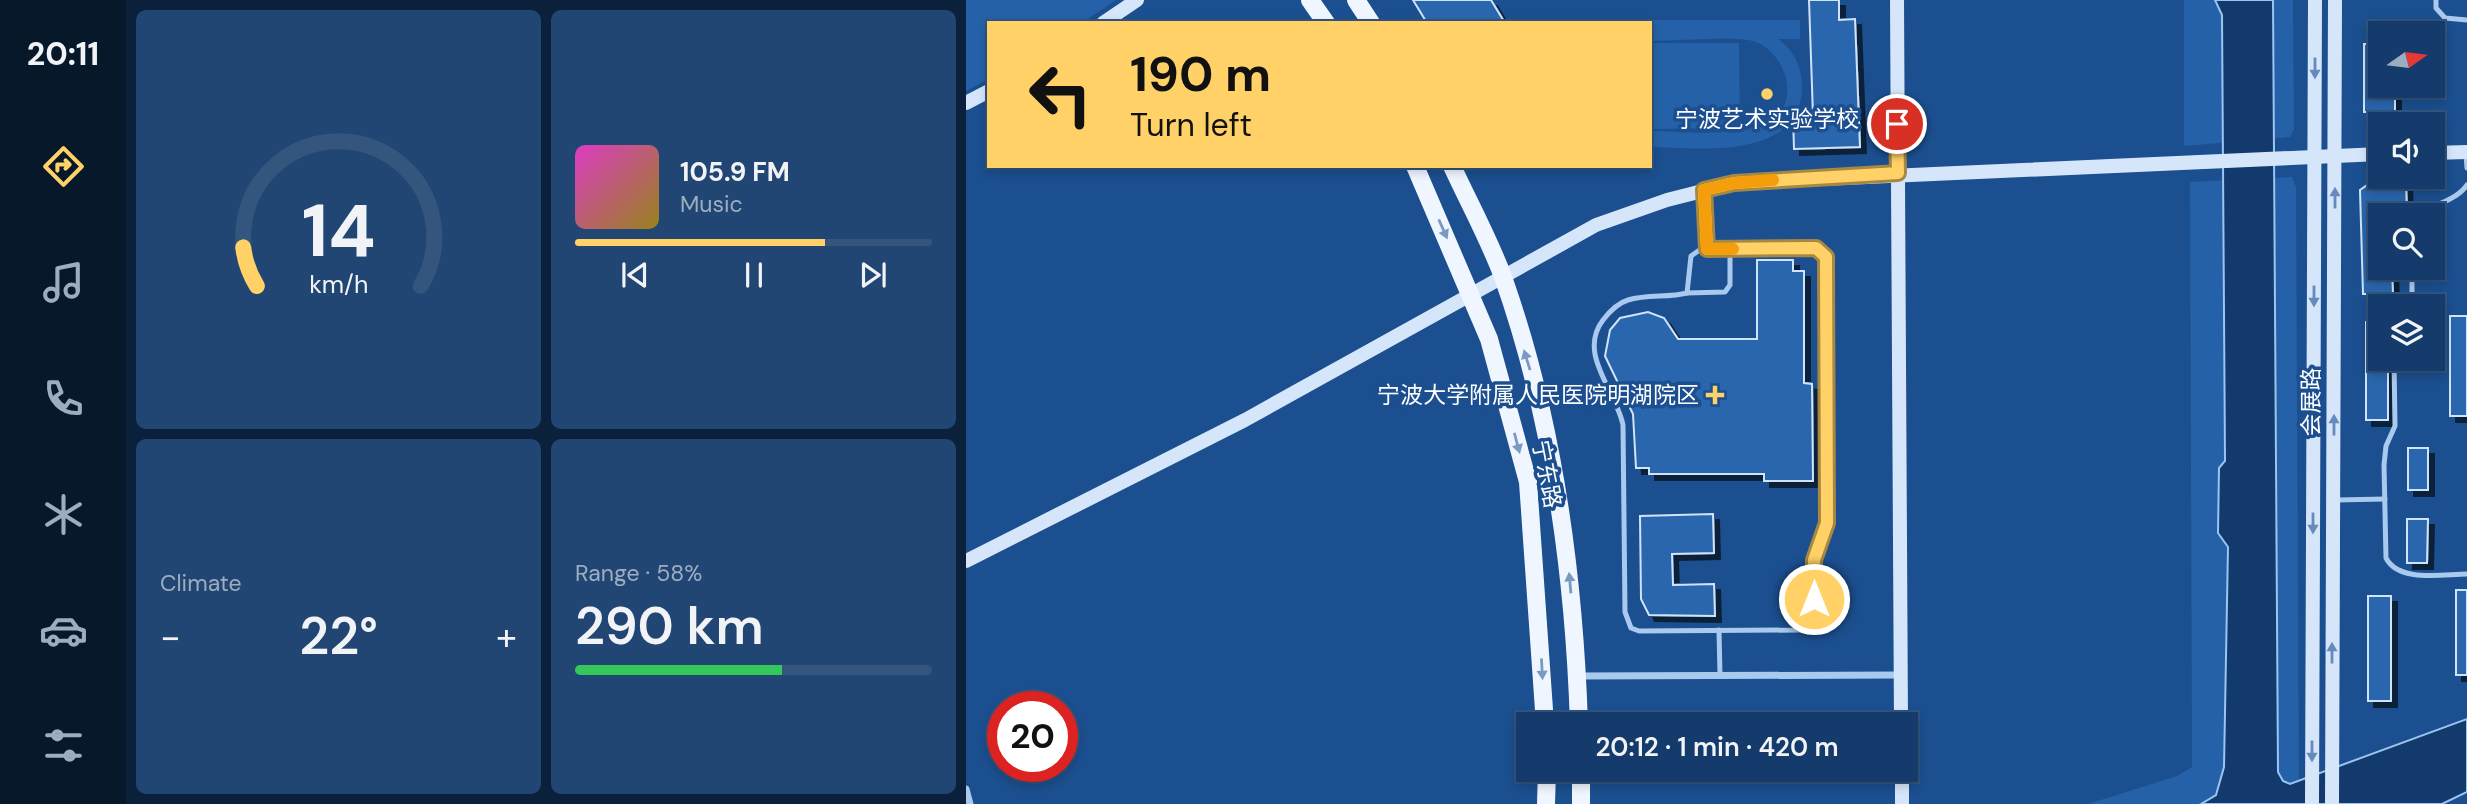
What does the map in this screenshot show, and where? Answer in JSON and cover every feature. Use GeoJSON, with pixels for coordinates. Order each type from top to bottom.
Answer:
{"type":"FeatureCollection","features":[{"type":"Feature","properties":{"kind":"main road"},"geometry":{"type":"LineString","coordinates":[[1310,0],[1325,21]]}},
{"type":"Feature","properties":{"kind":"main road"},"geometry":{"type":"LineString","coordinates":[[1356,0],[1370,21]]}},
{"type":"Feature","properties":{"kind":"main road","name":"宁东路"},"geometry":{"type":"LineString","coordinates":[[1416,168],[1489,339],[1528,482],[1544,712]]}},
{"type":"Feature","properties":{"kind":"main road","name":"宁东路"},"geometry":{"type":"LineString","coordinates":[[1453,168],[1502,276],[1535,384],[1556,477],[1569,569],[1578,712]]}},
{"type":"Feature","properties":{"kind":"main road"},"geometry":{"type":"LineString","coordinates":[[1546,804],[1547,782]]}},
{"type":"Feature","properties":{"kind":"main road"},"geometry":{"type":"LineString","coordinates":[[1581,782],[1581,804]]}},
{"type":"Feature","properties":{"kind":"street"},"geometry":{"type":"LineString","coordinates":[[1106,21],[1138,0]]}},
{"type":"Feature","properties":{"kind":"street"},"geometry":{"type":"LineString","coordinates":[[1897,0],[1901,712]]}},
{"type":"Feature","properties":{"kind":"street","name":"会展路"},"geometry":{"type":"LineString","coordinates":[[2312,804],[2315,0]]}},
{"type":"Feature","properties":{"kind":"street","name":"会展路"},"geometry":{"type":"LineString","coordinates":[[2332,804],[2335,0]]}},
{"type":"Feature","properties":{"kind":"street"},"geometry":{"type":"LineString","coordinates":[[966,103],[987,93]]}},
{"type":"Feature","properties":{"kind":"street"},"geometry":{"type":"LineString","coordinates":[[2445,153],[2467,152]]}},
{"type":"Feature","properties":{"kind":"street"},"geometry":{"type":"LineString","coordinates":[[966,561],[1245,420],[1597,225],[1704,190],[1734,183],[1898,173],[2368,154]]}},
{"type":"Feature","properties":{"kind":"street"},"geometry":{"type":"LineString","coordinates":[[1577,676],[1901,676]]}},
{"type":"Feature","properties":{"kind":"street"},"geometry":{"type":"LineString","coordinates":[[1902,782],[1902,804]]}},
{"type":"Feature","properties":{"kind":"street"},"geometry":{"type":"LineString","coordinates":[[966,789],[970,804]]}},
{"type":"Feature","properties":{"kind":"lane"},"geometry":{"type":"LineString","coordinates":[[2436,0],[2436,8],[2445,18],[2467,20]]}},
{"type":"Feature","properties":{"kind":"lane"},"geometry":{"type":"LineString","coordinates":[[2467,152],[2467,168]]}},
{"type":"Feature","properties":{"kind":"lane"},"geometry":{"type":"LineString","coordinates":[[2439,203],[2462,192],[2467,185]]}},
{"type":"Feature","properties":{"kind":"lane"},"geometry":{"type":"LineString","coordinates":[[1704,190],[1707,249]]}},
{"type":"Feature","properties":{"kind":"lane"},"geometry":{"type":"LineString","coordinates":[[1687,293],[1691,256],[1707,249],[1816,248],[1826,257],[1827,523],[1814,560],[1814,619],[1810,627],[1800,630],[1639,631],[1631,628],[1626,621],[1623,425],[1620,408],[1594,353],[1598,327],[1610,311],[1625,300],[1725,292],[1730,285],[1730,249]]}},
{"type":"Feature","properties":{"kind":"lane"},"geometry":{"type":"LineString","coordinates":[[2394,371],[2395,426],[2386,446],[2386,558],[2391,567],[2405,573],[2467,574]]}},
{"type":"Feature","properties":{"kind":"lane"},"geometry":{"type":"LineString","coordinates":[[2333,500],[2385,499]]}},
{"type":"Feature","properties":{"kind":"lane"},"geometry":{"type":"LineString","coordinates":[[1719,630],[1720,676]]}},
{"type":"Feature","properties":{"kind":"shaded area"},"geometry":{"type":"Polygon","coordinates":[[[966,0],[1116,0],[1085,21],[987,21],[987,80],[966,91],[966,0]]]}},
{"type":"Feature","properties":{"kind":"shaded area"},"geometry":{"type":"Polygon","coordinates":[[[2184,0],[2293,0],[2294,129],[2290,137],[2184,146],[2184,0]]]}},
{"type":"Feature","properties":{"kind":"shaded area"},"geometry":{"type":"Polygon","coordinates":[[[2215,0],[2273,0],[2278,772],[2283,781],[2290,784],[2467,719],[2467,792],[2442,804],[2201,804],[2216,795],[2224,767],[2228,547],[2218,533],[2219,468],[2225,461],[2222,15],[2215,0]]]}},
{"type":"Feature","properties":{"kind":"shaded area"},"geometry":{"type":"Polygon","coordinates":[[[1800,20],[1800,39],[1778,39],[1793,54],[1800,72],[1802,86],[1797,110],[1785,127],[1767,139],[1744,145],[1720,148],[1652,147],[1652,131],[1740,130],[1761,124],[1778,114],[1787,98],[1785,75],[1777,59],[1764,46],[1753,41],[1652,41],[1652,21],[1550,21],[1800,20]]]}},
{"type":"Feature","properties":{"kind":"shaded area"},"geometry":{"type":"Polygon","coordinates":[[[1652,43],[1739,43],[1740,128],[1652,129],[1652,43]]]}},
{"type":"Feature","properties":{"kind":"shaded area"},"geometry":{"type":"Polygon","coordinates":[[[2292,177],[2296,187],[2299,804],[2088,804],[2177,776],[2192,767],[2190,182],[2292,177]]]}},
{"type":"Feature","properties":{"kind":"building"},"geometry":{"type":"Polygon","coordinates":[[[1413,0],[1491,0],[1504,21],[1426,21],[1413,0]]]}},
{"type":"Feature","properties":{"kind":"building"},"geometry":{"type":"Polygon","coordinates":[[[1809,0],[1839,0],[1839,20],[1855,19],[1860,147],[1794,149],[1793,117],[1813,116],[1809,0]]]}},
{"type":"Feature","properties":{"kind":"building"},"geometry":{"type":"Polygon","coordinates":[[[2364,44],[2368,44],[2368,98],[2395,98],[2395,112],[2364,112],[2364,44]]]}},
{"type":"Feature","properties":{"kind":"building"},"geometry":{"type":"Polygon","coordinates":[[[2368,184],[2368,189],[2406,189],[2407,203],[2368,203],[2368,280],[2392,280],[2393,294],[2363,294],[2360,190],[2368,184]]]}},
{"type":"Feature","properties":{"kind":"building"},"geometry":{"type":"Polygon","coordinates":[[[1757,260],[1793,260],[1793,271],[1804,271],[1804,383],[1812,384],[1813,481],[1764,481],[1764,474],[1649,474],[1649,468],[1636,468],[1633,414],[1605,356],[1610,330],[1620,318],[1648,312],[1664,318],[1678,339],[1757,339],[1757,260]]]}},
{"type":"Feature","properties":{"kind":"building"},"geometry":{"type":"Polygon","coordinates":[[[2450,316],[2467,316],[2467,416],[2450,416],[2450,316]]]}},
{"type":"Feature","properties":{"kind":"building"},"geometry":{"type":"Polygon","coordinates":[[[2368,322],[2368,371],[2388,371],[2388,420],[2366,420],[2368,322]]]}},
{"type":"Feature","properties":{"kind":"building"},"geometry":{"type":"Polygon","coordinates":[[[2408,448],[2428,448],[2428,490],[2408,490],[2408,448]]]}},
{"type":"Feature","properties":{"kind":"building"},"geometry":{"type":"Polygon","coordinates":[[[1713,514],[1714,553],[1672,554],[1673,585],[1714,584],[1715,616],[1649,615],[1641,599],[1640,516],[1713,514]]]}},
{"type":"Feature","properties":{"kind":"building"},"geometry":{"type":"Polygon","coordinates":[[[2407,519],[2428,519],[2427,563],[2407,563],[2407,519]]]}},
{"type":"Feature","properties":{"kind":"building"},"geometry":{"type":"Polygon","coordinates":[[[2456,590],[2467,590],[2467,675],[2456,675],[2456,590]]]}},
{"type":"Feature","properties":{"kind":"building"},"geometry":{"type":"Polygon","coordinates":[[[2368,596],[2391,596],[2391,701],[2368,701],[2368,596]]]}},
{"type":"Feature","properties":{"kind":"slow traffic"},"geometry":{"type":"LineString","coordinates":[[1733,249],[1707,249],[1704,190],[1734,183],[1773,180]]}},
{"type":"Feature","properties":{"kind":"place","name":"宁波艺术实验学校"},"geometry":{"type":"Point","coordinates":[1767,94]}},
{"type":"Feature","properties":{"kind":"place","name":"宁波大学附属人民医院明湖院区"},"geometry":{"type":"Point","coordinates":[1715,395]}},
{"type":"Feature","properties":{"kind":"route"},"geometry":{"type":"LineString","coordinates":[[1814,599],[1814,560],[1827,523],[1828,264],[1826,257],[1816,248],[1707,249],[1704,190],[1734,183],[1898,173],[1897,124]]}}]}
